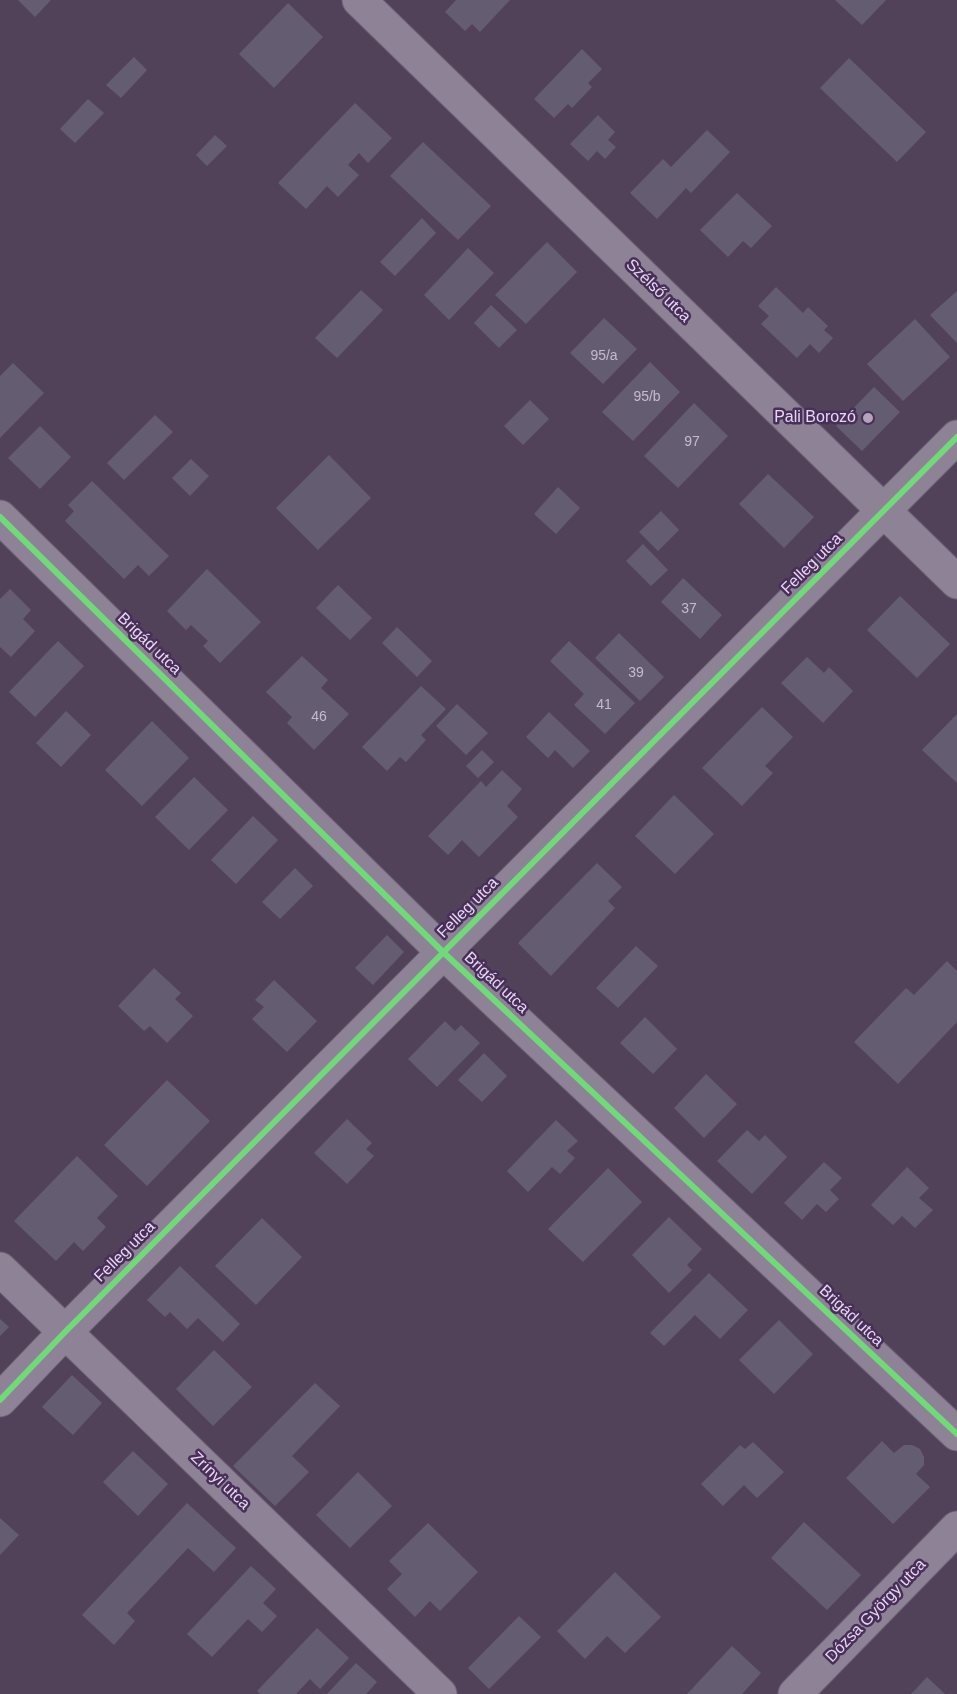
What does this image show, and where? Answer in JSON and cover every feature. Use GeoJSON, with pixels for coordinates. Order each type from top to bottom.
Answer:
{"type":"FeatureCollection","features":[{"type":"Feature","properties":{"kind":"street","name":"Szélső utca"},"geometry":{"type":"LineString","coordinates":[[359,0],[957,582]]}},
{"type":"Feature","properties":{"kind":"street","name":"Felleg utca"},"geometry":{"type":"LineString","coordinates":[[0,1400],[65,1332],[957,437]]}},
{"type":"Feature","properties":{"kind":"street","name":"Brigád utca"},"geometry":{"type":"LineString","coordinates":[[0,517],[443,952],[957,1434]]}},
{"type":"Feature","properties":{"kind":"street","name":"Zrínyi utca"},"geometry":{"type":"LineString","coordinates":[[0,1269],[440,1694]]}},
{"type":"Feature","properties":{"kind":"street","name":"Dózsa György utca"},"geometry":{"type":"LineString","coordinates":[[795,1694],[957,1528]]}},
{"type":"Feature","properties":{"kind":"building"},"geometry":{"type":"Polygon","coordinates":[[[18,0],[51,0],[35,17],[18,0]]]}},
{"type":"Feature","properties":{"kind":"building"},"geometry":{"type":"Polygon","coordinates":[[[456,0],[510,0],[480,32],[472,24],[465,31],[445,12],[456,0]]]}},
{"type":"Feature","properties":{"kind":"building"},"geometry":{"type":"Polygon","coordinates":[[[835,0],[886,0],[862,25],[835,0]]]}},
{"type":"Feature","properties":{"kind":"building"},"geometry":{"type":"Polygon","coordinates":[[[288,3],[323,37],[274,88],[239,54],[288,3]]]}},
{"type":"Feature","properties":{"kind":"building"},"geometry":{"type":"Polygon","coordinates":[[[582,49],[602,69],[588,83],[592,87],[572,108],[568,104],[554,118],[534,99],[582,49]]]}},
{"type":"Feature","properties":{"kind":"building"},"geometry":{"type":"Polygon","coordinates":[[[134,57],[147,70],[121,98],[106,85],[134,57]]]}},
{"type":"Feature","properties":{"kind":"building"},"geometry":{"type":"Polygon","coordinates":[[[849,58],[926,132],[897,162],[820,88],[849,58]]]}},
{"type":"Feature","properties":{"kind":"building"},"geometry":{"type":"Polygon","coordinates":[[[88,99],[104,113],[75,143],[60,129],[88,99]]]}},
{"type":"Feature","properties":{"kind":"building"},"geometry":{"type":"Polygon","coordinates":[[[355,103],[392,138],[368,163],[359,153],[348,165],[359,175],[338,197],[327,186],[306,209],[278,183],[355,103]]]}},
{"type":"Feature","properties":{"kind":"building"},"geometry":{"type":"Polygon","coordinates":[[[598,115],[615,132],[608,140],[616,147],[605,159],[597,151],[588,161],[570,144],[598,115]]]}},
{"type":"Feature","properties":{"kind":"building"},"geometry":{"type":"Polygon","coordinates":[[[707,130],[730,152],[691,193],[686,188],[657,219],[630,193],[663,159],[671,167],[707,130]]]}},
{"type":"Feature","properties":{"kind":"building"},"geometry":{"type":"Polygon","coordinates":[[[215,135],[227,146],[207,166],[196,155],[215,135]]]}},
{"type":"Feature","properties":{"kind":"building"},"geometry":{"type":"Polygon","coordinates":[[[423,142],[491,206],[458,240],[390,176],[423,142]]]}},
{"type":"Feature","properties":{"kind":"building"},"geometry":{"type":"Polygon","coordinates":[[[737,193],[772,226],[751,248],[743,241],[728,257],[700,230],[737,193]]]}},
{"type":"Feature","properties":{"kind":"building"},"geometry":{"type":"Polygon","coordinates":[[[422,218],[436,233],[395,276],[380,262],[422,218]]]}},
{"type":"Feature","properties":{"kind":"building"},"geometry":{"type":"Polygon","coordinates":[[[547,242],[577,272],[526,324],[495,295],[547,242]]]}},
{"type":"Feature","properties":{"kind":"building"},"geometry":{"type":"Polygon","coordinates":[[[468,248],[494,273],[449,320],[424,295],[468,248]]]}},
{"type":"Feature","properties":{"kind":"building"},"geometry":{"type":"Polygon","coordinates":[[[776,287],[803,313],[808,307],[828,326],[824,330],[833,338],[819,353],[810,344],[797,358],[761,324],[769,316],[758,306],[776,287]]]}},
{"type":"Feature","properties":{"kind":"building"},"geometry":{"type":"Polygon","coordinates":[[[361,290],[383,310],[337,358],[315,338],[361,290]]]}},
{"type":"Feature","properties":{"kind":"building"},"geometry":{"type":"Polygon","coordinates":[[[957,291],[957,343],[930,315],[957,291]]]}},
{"type":"Feature","properties":{"kind":"building"},"geometry":{"type":"Polygon","coordinates":[[[491,305],[517,330],[499,348],[474,323],[491,305]]]}},
{"type":"Feature","properties":{"kind":"building"},"geometry":{"type":"Polygon","coordinates":[[[604,318],[637,349],[603,384],[570,353],[604,318]]]}},
{"type":"Feature","properties":{"kind":"building"},"geometry":{"type":"Polygon","coordinates":[[[915,319],[950,357],[903,401],[867,364],[915,319]]]}},
{"type":"Feature","properties":{"kind":"building"},"geometry":{"type":"Polygon","coordinates":[[[650,362],[680,392],[633,441],[602,412],[650,362]]]}},
{"type":"Feature","properties":{"kind":"building"},"geometry":{"type":"Polygon","coordinates":[[[13,363],[44,393],[0,438],[0,376],[13,363]]]}},
{"type":"Feature","properties":{"kind":"building"},"geometry":{"type":"Polygon","coordinates":[[[874,387],[900,412],[862,451],[836,426],[874,387]]]}},
{"type":"Feature","properties":{"kind":"building"},"geometry":{"type":"Polygon","coordinates":[[[530,400],[549,419],[523,445],[504,426],[530,400]]]}},
{"type":"Feature","properties":{"kind":"building"},"geometry":{"type":"Polygon","coordinates":[[[694,403],[728,436],[678,488],[644,456],[694,403]]]}},
{"type":"Feature","properties":{"kind":"building"},"geometry":{"type":"Polygon","coordinates":[[[155,415],[173,432],[124,480],[107,463],[155,415]]]}},
{"type":"Feature","properties":{"kind":"building"},"geometry":{"type":"Polygon","coordinates":[[[40,426],[71,457],[40,489],[8,458],[40,426]]]}},
{"type":"Feature","properties":{"kind":"building"},"geometry":{"type":"Polygon","coordinates":[[[329,455],[371,498],[318,550],[276,508],[329,455]]]}},
{"type":"Feature","properties":{"kind":"building"},"geometry":{"type":"Polygon","coordinates":[[[191,459],[209,476],[190,496],[172,478],[191,459]]]}},
{"type":"Feature","properties":{"kind":"building"},"geometry":{"type":"Polygon","coordinates":[[[768,474],[814,517],[784,548],[739,504],[768,474]]]}},
{"type":"Feature","properties":{"kind":"building"},"geometry":{"type":"Polygon","coordinates":[[[92,481],[169,556],[149,576],[138,565],[124,579],[65,521],[74,511],[68,505],[92,481]]]}},
{"type":"Feature","properties":{"kind":"building"},"geometry":{"type":"Polygon","coordinates":[[[558,487],[580,508],[556,534],[534,514],[558,487]]]}},
{"type":"Feature","properties":{"kind":"building"},"geometry":{"type":"Polygon","coordinates":[[[661,511],[679,530],[658,551],[639,532],[661,511]]]}},
{"type":"Feature","properties":{"kind":"building"},"geometry":{"type":"Polygon","coordinates":[[[643,544],[668,570],[651,586],[626,561],[643,544]]]}},
{"type":"Feature","properties":{"kind":"building"},"geometry":{"type":"Polygon","coordinates":[[[207,569],[261,622],[220,663],[203,646],[208,641],[191,625],[186,630],[167,611],[207,569]]]}},
{"type":"Feature","properties":{"kind":"building"},"geometry":{"type":"Polygon","coordinates":[[[683,578],[722,615],[700,639],[661,602],[683,578]]]}},
{"type":"Feature","properties":{"kind":"building"},"geometry":{"type":"Polygon","coordinates":[[[338,585],[372,618],[350,640],[316,608],[338,585]]]}},
{"type":"Feature","properties":{"kind":"building"},"geometry":{"type":"Polygon","coordinates":[[[10,589],[31,610],[23,619],[35,631],[11,657],[0,647],[0,599],[10,589]]]}},
{"type":"Feature","properties":{"kind":"building"},"geometry":{"type":"Polygon","coordinates":[[[900,596],[950,644],[917,678],[867,630],[900,596]]]}},
{"type":"Feature","properties":{"kind":"building"},"geometry":{"type":"Polygon","coordinates":[[[397,627],[432,661],[417,677],[382,643],[397,627]]]}},
{"type":"Feature","properties":{"kind":"building"},"geometry":{"type":"Polygon","coordinates":[[[619,633],[664,677],[640,701],[595,658],[619,633]]]}},
{"type":"Feature","properties":{"kind":"building"},"geometry":{"type":"Polygon","coordinates":[[[58,641],[84,666],[35,717],[9,692],[58,641]]]}},
{"type":"Feature","properties":{"kind":"building"},"geometry":{"type":"Polygon","coordinates":[[[569,641],[635,703],[605,734],[574,705],[584,694],[550,661],[569,641]]]}},
{"type":"Feature","properties":{"kind":"building"},"geometry":{"type":"Polygon","coordinates":[[[302,656],[328,680],[321,688],[349,714],[314,750],[287,723],[292,717],[266,692],[302,656]]]}},
{"type":"Feature","properties":{"kind":"building"},"geometry":{"type":"Polygon","coordinates":[[[807,657],[824,673],[829,667],[853,691],[823,723],[781,683],[807,657]]]}},
{"type":"Feature","properties":{"kind":"building"},"geometry":{"type":"Polygon","coordinates":[[[421,686],[446,709],[421,735],[426,740],[406,762],[400,757],[387,771],[362,747],[421,686]]]}},
{"type":"Feature","properties":{"kind":"building"},"geometry":{"type":"Polygon","coordinates":[[[457,704],[488,733],[466,755],[436,726],[457,704]]]}},
{"type":"Feature","properties":{"kind":"building"},"geometry":{"type":"Polygon","coordinates":[[[762,707],[793,737],[765,766],[773,773],[742,806],[702,768],[762,707]]]}},
{"type":"Feature","properties":{"kind":"building"},"geometry":{"type":"Polygon","coordinates":[[[66,711],[91,735],[61,767],[36,743],[66,711]]]}},
{"type":"Feature","properties":{"kind":"building"},"geometry":{"type":"Polygon","coordinates":[[[549,712],[590,751],[573,768],[555,750],[548,758],[526,737],[549,712]]]}},
{"type":"Feature","properties":{"kind":"building"},"geometry":{"type":"Polygon","coordinates":[[[957,714],[957,783],[922,750],[957,714]]]}},
{"type":"Feature","properties":{"kind":"building"},"geometry":{"type":"Polygon","coordinates":[[[152,721],[189,758],[142,806],[105,770],[152,721]]]}},
{"type":"Feature","properties":{"kind":"building"},"geometry":{"type":"Polygon","coordinates":[[[482,750],[494,762],[478,778],[466,766],[482,750]]]}},
{"type":"Feature","properties":{"kind":"building"},"geometry":{"type":"Polygon","coordinates":[[[502,770],[522,789],[507,806],[518,817],[479,857],[462,840],[448,855],[428,836],[481,781],[486,787],[502,770]]]}},
{"type":"Feature","properties":{"kind":"building"},"geometry":{"type":"Polygon","coordinates":[[[194,777],[228,810],[189,850],[155,817],[194,777]]]}},
{"type":"Feature","properties":{"kind":"building"},"geometry":{"type":"Polygon","coordinates":[[[674,795],[714,834],[675,874],[635,836],[674,795]]]}},
{"type":"Feature","properties":{"kind":"building"},"geometry":{"type":"Polygon","coordinates":[[[253,816],[278,840],[236,884],[211,860],[253,816]]]}},
{"type":"Feature","properties":{"kind":"building"},"geometry":{"type":"Polygon","coordinates":[[[597,863],[622,887],[608,901],[615,908],[551,976],[518,943],[597,863]]]}},
{"type":"Feature","properties":{"kind":"building"},"geometry":{"type":"Polygon","coordinates":[[[295,868],[313,886],[280,919],[262,902],[295,868]]]}},
{"type":"Feature","properties":{"kind":"building"},"geometry":{"type":"Polygon","coordinates":[[[387,935],[404,952],[373,985],[355,968],[387,935]]]}},
{"type":"Feature","properties":{"kind":"building"},"geometry":{"type":"Polygon","coordinates":[[[636,946],[658,966],[618,1008],[596,988],[636,946]]]}},
{"type":"Feature","properties":{"kind":"building"},"geometry":{"type":"Polygon","coordinates":[[[947,961],[957,971],[957,1022],[898,1084],[854,1042],[906,988],[914,995],[947,961]]]}},
{"type":"Feature","properties":{"kind":"building"},"geometry":{"type":"Polygon","coordinates":[[[154,968],[181,993],[175,999],[193,1016],[167,1043],[150,1026],[144,1031],[118,1006],[154,968]]]}},
{"type":"Feature","properties":{"kind":"building"},"geometry":{"type":"Polygon","coordinates":[[[274,980],[317,1021],[287,1052],[252,1019],[264,1007],[255,1000],[274,980]]]}},
{"type":"Feature","properties":{"kind":"building"},"geometry":{"type":"Polygon","coordinates":[[[645,1017],[677,1049],[653,1074],[620,1043],[645,1017]]]}},
{"type":"Feature","properties":{"kind":"building"},"geometry":{"type":"Polygon","coordinates":[[[445,1021],[455,1031],[461,1025],[480,1043],[437,1087],[408,1059],[445,1021]]]}},
{"type":"Feature","properties":{"kind":"building"},"geometry":{"type":"Polygon","coordinates":[[[484,1053],[507,1076],[482,1102],[458,1080],[484,1053]]]}},
{"type":"Feature","properties":{"kind":"building"},"geometry":{"type":"Polygon","coordinates":[[[706,1074],[737,1104],[704,1138],[674,1108],[706,1074]]]}},
{"type":"Feature","properties":{"kind":"building"},"geometry":{"type":"Polygon","coordinates":[[[167,1080],[210,1121],[147,1186],[104,1145],[167,1080]]]}},
{"type":"Feature","properties":{"kind":"building"},"geometry":{"type":"Polygon","coordinates":[[[347,1119],[372,1143],[366,1149],[374,1156],[347,1184],[314,1153],[347,1119]]]}},
{"type":"Feature","properties":{"kind":"building"},"geometry":{"type":"Polygon","coordinates":[[[556,1120],[578,1141],[567,1151],[575,1158],[560,1174],[552,1167],[528,1192],[507,1171],[556,1120]]]}},
{"type":"Feature","properties":{"kind":"building"},"geometry":{"type":"Polygon","coordinates":[[[747,1130],[759,1141],[765,1135],[787,1157],[752,1194],[717,1161],[747,1130]]]}},
{"type":"Feature","properties":{"kind":"building"},"geometry":{"type":"Polygon","coordinates":[[[77,1156],[118,1196],[97,1218],[106,1227],[83,1251],[74,1242],[56,1261],[14,1221],[77,1156]]]}},
{"type":"Feature","properties":{"kind":"building"},"geometry":{"type":"Polygon","coordinates":[[[824,1162],[842,1178],[830,1190],[839,1199],[826,1212],[817,1204],[802,1220],[784,1203],[824,1162]]]}},
{"type":"Feature","properties":{"kind":"building"},"geometry":{"type":"Polygon","coordinates":[[[907,1167],[929,1188],[919,1198],[933,1210],[915,1228],[902,1216],[893,1225],[871,1205],[907,1167]]]}},
{"type":"Feature","properties":{"kind":"building"},"geometry":{"type":"Polygon","coordinates":[[[608,1168],[642,1202],[583,1262],[548,1229],[608,1168]]]}},
{"type":"Feature","properties":{"kind":"building"},"geometry":{"type":"Polygon","coordinates":[[[669,1217],[702,1249],[687,1265],[692,1270],[669,1293],[632,1255],[669,1217]]]}},
{"type":"Feature","properties":{"kind":"building"},"geometry":{"type":"Polygon","coordinates":[[[262,1218],[302,1257],[256,1305],[215,1266],[262,1218]]]}},
{"type":"Feature","properties":{"kind":"building"},"geometry":{"type":"Polygon","coordinates":[[[180,1266],[240,1324],[223,1342],[198,1318],[187,1329],[170,1312],[165,1317],[147,1300],[180,1266]]]}},
{"type":"Feature","properties":{"kind":"building"},"geometry":{"type":"Polygon","coordinates":[[[709,1273],[748,1310],[720,1339],[695,1315],[664,1346],[650,1333],[709,1273]]]}},
{"type":"Feature","properties":{"kind":"building"},"geometry":{"type":"Polygon","coordinates":[[[0,1319],[9,1327],[0,1336],[0,1319]]]}},
{"type":"Feature","properties":{"kind":"building"},"geometry":{"type":"Polygon","coordinates":[[[779,1320],[813,1354],[774,1394],[739,1360],[779,1320]]]}},
{"type":"Feature","properties":{"kind":"building"},"geometry":{"type":"Polygon","coordinates":[[[214,1350],[252,1387],[213,1426],[176,1389],[214,1350]]]}},
{"type":"Feature","properties":{"kind":"building"},"geometry":{"type":"Polygon","coordinates":[[[72,1375],[102,1403],[73,1435],[42,1407],[72,1375]]]}},
{"type":"Feature","properties":{"kind":"building"},"geometry":{"type":"Polygon","coordinates":[[[315,1383],[340,1406],[292,1456],[309,1472],[275,1506],[233,1466],[315,1383]]]}},
{"type":"Feature","properties":{"kind":"building"},"geometry":{"type":"Polygon","coordinates":[[[882,1441],[894,1453],[904,1445],[912,1445],[920,1449],[924,1457],[924,1465],[916,1474],[930,1487],[893,1524],[846,1478],[882,1441]]]}},
{"type":"Feature","properties":{"kind":"building"},"geometry":{"type":"Polygon","coordinates":[[[753,1442],[784,1472],[757,1498],[744,1485],[723,1506],[701,1484],[740,1445],[745,1449],[753,1442]]]}},
{"type":"Feature","properties":{"kind":"building"},"geometry":{"type":"Polygon","coordinates":[[[133,1451],[168,1484],[138,1516],[103,1482],[133,1451]]]}},
{"type":"Feature","properties":{"kind":"building"},"geometry":{"type":"Polygon","coordinates":[[[358,1472],[392,1506],[350,1548],[316,1515],[358,1472]]]}},
{"type":"Feature","properties":{"kind":"building"},"geometry":{"type":"Polygon","coordinates":[[[187,1503],[236,1548],[214,1572],[188,1548],[127,1613],[135,1621],[114,1645],[82,1615],[187,1503]]]}},
{"type":"Feature","properties":{"kind":"building"},"geometry":{"type":"Polygon","coordinates":[[[0,1518],[19,1535],[0,1555],[0,1518]]]}},
{"type":"Feature","properties":{"kind":"building"},"geometry":{"type":"Polygon","coordinates":[[[804,1522],[861,1575],[827,1610],[771,1558],[804,1522]]]}},
{"type":"Feature","properties":{"kind":"building"},"geometry":{"type":"Polygon","coordinates":[[[428,1523],[478,1572],[440,1611],[430,1601],[415,1617],[387,1589],[402,1574],[389,1561],[428,1523]]]}},
{"type":"Feature","properties":{"kind":"building"},"geometry":{"type":"Polygon","coordinates":[[[251,1566],[276,1589],[263,1603],[277,1616],[262,1632],[248,1619],[212,1657],[187,1634],[251,1566]]]}},
{"type":"Feature","properties":{"kind":"building"},"geometry":{"type":"Polygon","coordinates":[[[615,1572],[661,1617],[625,1653],[607,1636],[585,1659],[557,1631],[615,1572]]]}},
{"type":"Feature","properties":{"kind":"building"},"geometry":{"type":"Polygon","coordinates":[[[519,1616],[541,1637],[489,1689],[468,1668],[519,1616]]]}},
{"type":"Feature","properties":{"kind":"building"},"geometry":{"type":"Polygon","coordinates":[[[317,1628],[349,1658],[320,1689],[310,1679],[296,1694],[260,1694],[257,1691],[317,1628]]]}},
{"type":"Feature","properties":{"kind":"building"},"geometry":{"type":"Polygon","coordinates":[[[732,1646],[761,1673],[742,1694],[687,1694],[732,1646]]]}},
{"type":"Feature","properties":{"kind":"building"},"geometry":{"type":"Polygon","coordinates":[[[356,1663],[377,1682],[366,1694],[327,1694],[356,1663]]]}},
{"type":"Feature","properties":{"kind":"building"},"geometry":{"type":"Polygon","coordinates":[[[927,1677],[945,1694],[911,1694],[927,1677]]]}},
{"type":"Feature","properties":{"kind":"cycle path"},"geometry":{"type":"LineString","coordinates":[[0,1400],[65,1332],[957,437]]}},
{"type":"Feature","properties":{"kind":"cycle path"},"geometry":{"type":"LineString","coordinates":[[0,517],[443,952],[957,1434]]}},
{"type":"Feature","properties":{"kind":"place","name":"Pali Borozó"},"geometry":{"type":"Point","coordinates":[868,418]}}]}
